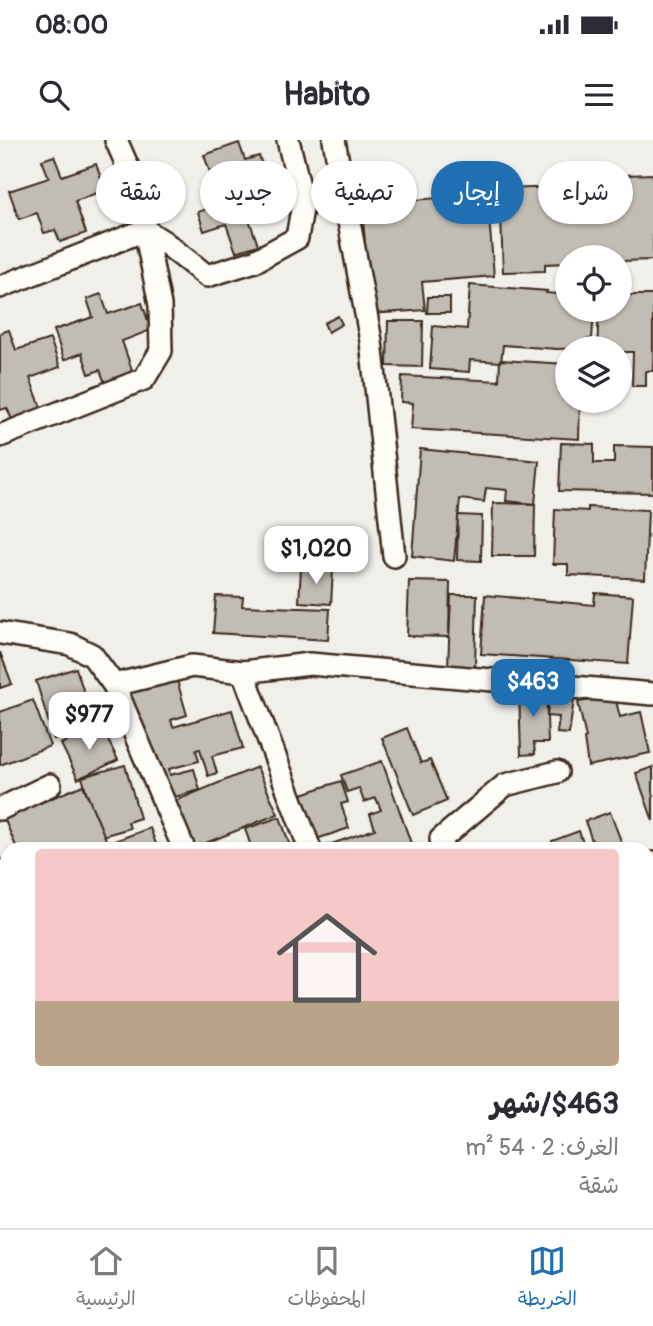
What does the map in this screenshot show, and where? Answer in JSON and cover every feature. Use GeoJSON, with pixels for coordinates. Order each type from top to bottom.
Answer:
{"type":"FeatureCollection","features":[{"type":"Feature","properties":{"kind":"street"},"geometry":{"type":"LineString","coordinates":[[0,436],[144,379],[161,351],[160,305],[145,230],[142,199],[116,140]]}},
{"type":"Feature","properties":{"kind":"street"},"geometry":{"type":"LineString","coordinates":[[145,230],[207,276],[255,261],[297,239],[303,203],[288,140]]}},
{"type":"Feature","properties":{"kind":"street"},"geometry":{"type":"LineString","coordinates":[[334,140],[371,341],[394,556]]}},
{"type":"Feature","properties":{"kind":"street"},"geometry":{"type":"LineString","coordinates":[[0,287],[145,230]]}},
{"type":"Feature","properties":{"kind":"street"},"geometry":{"type":"LineString","coordinates":[[0,633],[71,644],[92,655],[114,685],[181,842]]}},
{"type":"Feature","properties":{"kind":"street"},"geometry":{"type":"LineString","coordinates":[[114,685],[192,666],[243,672],[310,664],[652,692]]}},
{"type":"Feature","properties":{"kind":"street"},"geometry":{"type":"LineString","coordinates":[[243,672],[307,842]]}},
{"type":"Feature","properties":{"kind":"street"},"geometry":{"type":"LineString","coordinates":[[442,842],[441,839],[505,785],[556,772]]}},
{"type":"Feature","properties":{"kind":"street"},"geometry":{"type":"LineString","coordinates":[[0,808],[50,785]]}},
{"type":"Feature","properties":{"kind":"building"},"geometry":{"type":"Polygon","coordinates":[[[239,143],[245,160],[259,156],[261,161],[206,161],[204,155],[239,143]]]}},
{"type":"Feature","properties":{"kind":"building"},"geometry":{"type":"Polygon","coordinates":[[[54,156],[62,176],[96,164],[96,193],[75,201],[86,233],[60,242],[55,230],[44,233],[37,213],[19,219],[9,191],[49,178],[42,160],[54,156]]]}},
{"type":"Feature","properties":{"kind":"building"},"geometry":{"type":"Polygon","coordinates":[[[653,174],[653,260],[632,261],[632,245],[555,245],[555,264],[545,264],[545,271],[503,272],[501,224],[524,224],[524,188],[538,188],[538,224],[633,224],[633,175],[653,174]]]}},
{"type":"Feature","properties":{"kind":"building"},"geometry":{"type":"Polygon","coordinates":[[[431,199],[431,224],[490,224],[494,276],[422,282],[425,310],[371,314],[363,224],[417,224],[417,200],[431,199]]]}},
{"type":"Feature","properties":{"kind":"building"},"geometry":{"type":"Polygon","coordinates":[[[202,224],[226,224],[204,231],[202,224]]]}},
{"type":"Feature","properties":{"kind":"building"},"geometry":{"type":"Polygon","coordinates":[[[226,224],[251,224],[258,245],[236,252],[226,224]]]}},
{"type":"Feature","properties":{"kind":"building"},"geometry":{"type":"Polygon","coordinates":[[[470,285],[547,291],[546,293],[555,294],[555,322],[593,322],[592,336],[555,336],[555,349],[503,345],[501,362],[470,360],[469,372],[430,369],[433,326],[467,329],[470,285]]]}},
{"type":"Feature","properties":{"kind":"building"},"geometry":{"type":"Polygon","coordinates":[[[101,294],[108,314],[142,303],[151,330],[122,341],[133,373],[105,383],[100,370],[89,374],[82,353],[64,360],[54,330],[93,317],[87,299],[101,294]]]}},
{"type":"Feature","properties":{"kind":"building"},"geometry":{"type":"Polygon","coordinates":[[[632,295],[653,295],[653,371],[646,371],[646,386],[632,386],[632,336],[598,336],[598,322],[632,322],[632,295]]]}},
{"type":"Feature","properties":{"kind":"building"},"geometry":{"type":"Polygon","coordinates":[[[428,297],[450,297],[450,313],[427,313],[428,297]]]}},
{"type":"Feature","properties":{"kind":"building"},"geometry":{"type":"Polygon","coordinates":[[[338,316],[342,324],[328,332],[324,323],[338,316]]]}},
{"type":"Feature","properties":{"kind":"building"},"geometry":{"type":"Polygon","coordinates":[[[388,321],[423,321],[422,367],[387,366],[388,321]]]}},
{"type":"Feature","properties":{"kind":"building"},"geometry":{"type":"Polygon","coordinates":[[[9,330],[16,350],[50,339],[60,367],[30,378],[42,410],[12,420],[7,408],[0,410],[0,333],[9,330]]]}},
{"type":"Feature","properties":{"kind":"building"},"geometry":{"type":"Polygon","coordinates":[[[500,360],[555,363],[555,413],[580,413],[579,439],[411,429],[413,403],[401,402],[402,376],[499,381],[500,360]]]}},
{"type":"Feature","properties":{"kind":"building"},"geometry":{"type":"Polygon","coordinates":[[[561,443],[594,444],[594,463],[614,463],[614,446],[653,447],[653,493],[559,491],[561,443]]]}},
{"type":"Feature","properties":{"kind":"building"},"geometry":{"type":"Polygon","coordinates":[[[420,449],[539,461],[535,504],[506,501],[507,490],[486,488],[484,502],[460,499],[454,561],[412,556],[420,449]]]}},
{"type":"Feature","properties":{"kind":"building"},"geometry":{"type":"Polygon","coordinates":[[[493,503],[535,504],[534,556],[492,556],[493,503]]]}},
{"type":"Feature","properties":{"kind":"building"},"geometry":{"type":"Polygon","coordinates":[[[588,507],[648,510],[645,579],[568,575],[568,564],[553,564],[555,509],[588,511],[588,507]]]}},
{"type":"Feature","properties":{"kind":"building"},"geometry":{"type":"Polygon","coordinates":[[[458,515],[482,516],[481,561],[457,560],[458,515]]]}},
{"type":"Feature","properties":{"kind":"building"},"geometry":{"type":"Polygon","coordinates":[[[301,568],[333,570],[331,604],[299,602],[301,568]]]}},
{"type":"Feature","properties":{"kind":"building"},"geometry":{"type":"Polygon","coordinates":[[[409,581],[450,582],[449,637],[407,636],[409,581]]]}},
{"type":"Feature","properties":{"kind":"building"},"geometry":{"type":"Polygon","coordinates":[[[595,593],[633,596],[628,664],[481,654],[485,595],[594,605],[595,593]]]}},
{"type":"Feature","properties":{"kind":"building"},"geometry":{"type":"Polygon","coordinates":[[[451,595],[477,595],[475,667],[448,666],[451,595]]]}},
{"type":"Feature","properties":{"kind":"building"},"geometry":{"type":"Polygon","coordinates":[[[216,596],[243,597],[242,606],[330,609],[328,640],[213,633],[216,596]]]}},
{"type":"Feature","properties":{"kind":"building"},"geometry":{"type":"Polygon","coordinates":[[[0,652],[12,684],[0,688],[0,652]]]}},
{"type":"Feature","properties":{"kind":"building"},"geometry":{"type":"Polygon","coordinates":[[[76,668],[95,726],[54,739],[36,681],[76,668]]]}},
{"type":"Feature","properties":{"kind":"building"},"geometry":{"type":"Polygon","coordinates":[[[176,677],[187,715],[171,720],[173,727],[232,710],[243,748],[212,756],[217,773],[208,776],[200,749],[196,750],[199,761],[169,769],[170,775],[194,769],[200,790],[160,801],[128,691],[176,677]]]}},
{"type":"Feature","properties":{"kind":"building"},"geometry":{"type":"Polygon","coordinates":[[[546,689],[548,743],[534,743],[535,754],[521,755],[519,690],[546,689]]]}},
{"type":"Feature","properties":{"kind":"building"},"geometry":{"type":"Polygon","coordinates":[[[549,696],[574,699],[569,734],[557,733],[559,717],[547,716],[549,696]]]}},
{"type":"Feature","properties":{"kind":"building"},"geometry":{"type":"Polygon","coordinates":[[[615,697],[620,717],[641,712],[650,753],[588,766],[586,738],[578,702],[615,697]]]}},
{"type":"Feature","properties":{"kind":"building"},"geometry":{"type":"Polygon","coordinates":[[[33,700],[50,746],[0,765],[0,712],[33,700]]]}},
{"type":"Feature","properties":{"kind":"building"},"geometry":{"type":"Polygon","coordinates":[[[100,724],[118,760],[78,779],[61,744],[100,724]]]}},
{"type":"Feature","properties":{"kind":"building"},"geometry":{"type":"Polygon","coordinates":[[[407,728],[421,763],[430,760],[447,801],[413,815],[382,738],[407,728]]]}},
{"type":"Feature","properties":{"kind":"building"},"geometry":{"type":"Polygon","coordinates":[[[382,761],[411,842],[337,842],[375,829],[370,814],[381,810],[376,798],[364,802],[359,788],[347,792],[341,775],[382,761]]]}},
{"type":"Feature","properties":{"kind":"building"},"geometry":{"type":"Polygon","coordinates":[[[125,765],[140,818],[128,822],[130,828],[99,837],[82,777],[125,765]]]}},
{"type":"Feature","properties":{"kind":"building"},"geometry":{"type":"Polygon","coordinates":[[[257,767],[278,814],[208,842],[188,842],[170,803],[257,767]]]}},
{"type":"Feature","properties":{"kind":"building"},"geometry":{"type":"Polygon","coordinates":[[[653,767],[653,821],[636,773],[653,767]]]}},
{"type":"Feature","properties":{"kind":"building"},"geometry":{"type":"Polygon","coordinates":[[[341,781],[348,802],[341,804],[349,828],[311,841],[296,796],[341,781]]]}},
{"type":"Feature","properties":{"kind":"building"},"geometry":{"type":"Polygon","coordinates":[[[83,785],[107,842],[14,842],[4,818],[83,785]]]}},
{"type":"Feature","properties":{"kind":"building"},"geometry":{"type":"Polygon","coordinates":[[[610,812],[621,842],[592,842],[585,821],[610,812]]]}},
{"type":"Feature","properties":{"kind":"building"},"geometry":{"type":"Polygon","coordinates":[[[280,817],[289,842],[250,842],[245,829],[280,817]]]}},
{"type":"Feature","properties":{"kind":"building"},"geometry":{"type":"Polygon","coordinates":[[[150,828],[155,842],[112,842],[150,828]]]}},
{"type":"Feature","properties":{"kind":"building"},"geometry":{"type":"Polygon","coordinates":[[[579,831],[583,842],[552,842],[579,831]]]}}]}
